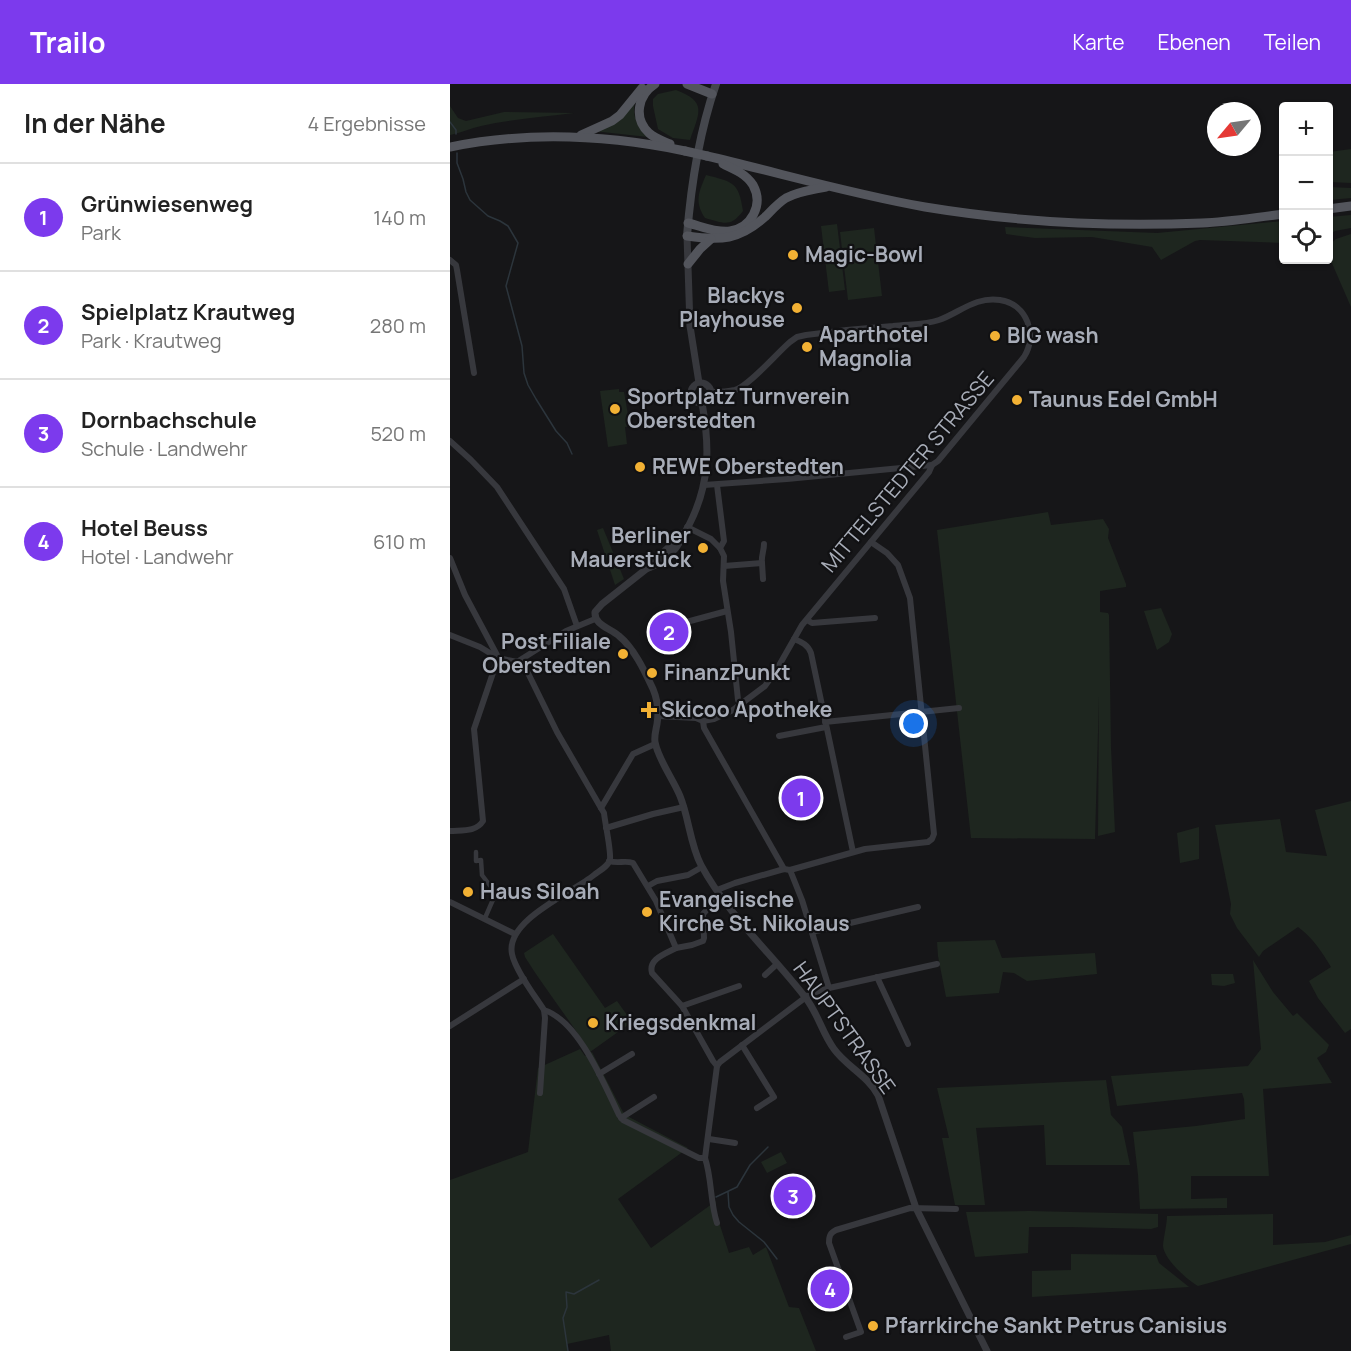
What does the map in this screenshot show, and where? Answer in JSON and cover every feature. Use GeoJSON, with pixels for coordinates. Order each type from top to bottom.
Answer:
{"type":"FeatureCollection","features":[{"type":"Feature","properties":{"kind":"main road"},"geometry":{"type":"LineString","coordinates":[[576,137],[601,128],[621,115],[646,84]]}},
{"type":"Feature","properties":{"kind":"main road"},"geometry":{"type":"LineString","coordinates":[[655,84],[640,101],[640,118],[643,126],[657,139],[686,152]]}},
{"type":"Feature","properties":{"kind":"main road"},"geometry":{"type":"LineString","coordinates":[[687,84],[712,94]]}},
{"type":"Feature","properties":{"kind":"main road"},"geometry":{"type":"LineString","coordinates":[[716,84],[694,170],[687,236],[711,239],[745,232],[786,198],[803,191],[831,187]]}},
{"type":"Feature","properties":{"kind":"main road"},"geometry":{"type":"LineString","coordinates":[[450,147],[469,143],[549,136],[636,143],[707,156],[831,187],[924,207],[997,218],[1108,224],[1204,223],[1279,215]]}},
{"type":"Feature","properties":{"kind":"main road"},"geometry":{"type":"LineString","coordinates":[[688,223],[727,231],[742,227],[756,209],[756,194],[747,178],[707,156]]}},
{"type":"Feature","properties":{"kind":"main road"},"geometry":{"type":"LineString","coordinates":[[1333,208],[1351,206]]}},
{"type":"Feature","properties":{"kind":"main road"},"geometry":{"type":"LineString","coordinates":[[688,264],[711,239]]}},
{"type":"Feature","properties":{"kind":"street"},"geometry":{"type":"LineString","coordinates":[[687,236],[690,326],[699,383]]}},
{"type":"Feature","properties":{"kind":"street"},"geometry":{"type":"LineString","coordinates":[[450,260],[458,270],[474,373]]}},
{"type":"Feature","properties":{"kind":"street","name":"MITTELSTEDTER STRASSE"},"geometry":{"type":"LineString","coordinates":[[658,716],[696,718],[703,721],[720,717],[741,704],[769,681],[807,620],[929,472],[932,465],[969,425],[1024,357],[1031,344],[1030,329],[1024,316],[1014,306],[1000,300],[982,301],[937,321],[797,338],[786,345],[743,386],[735,390],[711,392]]}},
{"type":"Feature","properties":{"kind":"street"},"geometry":{"type":"LineString","coordinates":[[699,383],[707,385],[711,392],[708,400],[702,403],[696,401],[691,393],[693,387],[699,383]]}},
{"type":"Feature","properties":{"kind":"street"},"geometry":{"type":"LineString","coordinates":[[601,808],[630,759],[636,752],[655,744],[658,704],[631,649],[621,637],[595,619],[595,612],[650,567],[656,566],[681,541],[700,502],[704,486],[707,438],[702,403]]}},
{"type":"Feature","properties":{"kind":"street"},"geometry":{"type":"LineString","coordinates":[[450,441],[497,487],[564,589],[577,626]]}},
{"type":"Feature","properties":{"kind":"street"},"geometry":{"type":"LineString","coordinates":[[704,486],[932,465]]}},
{"type":"Feature","properties":{"kind":"street"},"geometry":{"type":"LineString","coordinates":[[717,485],[724,541],[720,548]]}},
{"type":"Feature","properties":{"kind":"street"},"geometry":{"type":"LineString","coordinates":[[687,527],[711,539],[724,556],[723,581],[738,700],[741,704]]}},
{"type":"Feature","properties":{"kind":"street"},"geometry":{"type":"LineString","coordinates":[[717,1066],[682,1006],[651,973],[652,963],[676,948],[703,941],[703,914],[719,893],[735,883],[865,849],[928,842],[934,834],[910,598],[898,565],[887,553],[871,542]]}},
{"type":"Feature","properties":{"kind":"street"},"geometry":{"type":"LineString","coordinates":[[764,544],[764,552],[761,556],[764,579]]}},
{"type":"Feature","properties":{"kind":"street"},"geometry":{"type":"LineString","coordinates":[[450,558],[465,595],[498,658],[474,729],[483,820],[478,827],[473,829],[450,831]]}},
{"type":"Feature","properties":{"kind":"street"},"geometry":{"type":"LineString","coordinates":[[724,566],[762,562]]}},
{"type":"Feature","properties":{"kind":"street"},"geometry":{"type":"LineString","coordinates":[[679,624],[727,611]]}},
{"type":"Feature","properties":{"kind":"street"},"geometry":{"type":"LineString","coordinates":[[807,620],[812,623],[875,618]]}},
{"type":"Feature","properties":{"kind":"street"},"geometry":{"type":"LineString","coordinates":[[517,662],[566,631],[595,619]]}},
{"type":"Feature","properties":{"kind":"street"},"geometry":{"type":"LineString","coordinates":[[450,635],[480,647],[498,658],[517,662],[526,669],[557,732],[604,813],[609,861],[586,882],[531,916],[520,927],[512,945],[512,955],[544,1010],[545,1027],[540,1093]]}},
{"type":"Feature","properties":{"kind":"street"},"geometry":{"type":"LineString","coordinates":[[794,639],[805,644],[811,653],[853,852]]}},
{"type":"Feature","properties":{"kind":"street"},"geometry":{"type":"LineString","coordinates":[[779,736],[826,725],[959,708]]}},
{"type":"Feature","properties":{"kind":"street"},"geometry":{"type":"LineString","coordinates":[[703,721],[704,728],[787,869],[812,932],[829,988]]}},
{"type":"Feature","properties":{"kind":"street","name":"HAUPTSTRASSE"},"geometry":{"type":"LineString","coordinates":[[655,744],[684,807],[702,867],[748,931],[805,997],[834,1049],[878,1095],[916,1208],[987,1351]]}},
{"type":"Feature","properties":{"kind":"street"},"geometry":{"type":"LineString","coordinates":[[606,828],[684,807]]}},
{"type":"Feature","properties":{"kind":"street"},"geometry":{"type":"LineString","coordinates":[[476,852],[476,861],[481,860],[482,875],[495,893],[485,918]]}},
{"type":"Feature","properties":{"kind":"street"},"geometry":{"type":"LineString","coordinates":[[609,861],[633,863],[661,911],[676,948]]}},
{"type":"Feature","properties":{"kind":"street"},"geometry":{"type":"LineString","coordinates":[[648,886],[657,881],[688,875],[702,867]]}},
{"type":"Feature","properties":{"kind":"street"},"geometry":{"type":"LineString","coordinates":[[450,902],[516,934]]}},
{"type":"Feature","properties":{"kind":"street"},"geometry":{"type":"LineString","coordinates":[[812,932],[918,907]]}},
{"type":"Feature","properties":{"kind":"street"},"geometry":{"type":"LineString","coordinates":[[765,975],[777,964]]}},
{"type":"Feature","properties":{"kind":"street"},"geometry":{"type":"LineString","coordinates":[[717,1223],[705,1158],[717,1066],[720,1062],[814,992],[937,964]]}},
{"type":"Feature","properties":{"kind":"street"},"geometry":{"type":"LineString","coordinates":[[878,977],[908,1044]]}},
{"type":"Feature","properties":{"kind":"street"},"geometry":{"type":"LineString","coordinates":[[450,1026],[524,979]]}},
{"type":"Feature","properties":{"kind":"street"},"geometry":{"type":"LineString","coordinates":[[682,1006],[739,986]]}},
{"type":"Feature","properties":{"kind":"street"},"geometry":{"type":"LineString","coordinates":[[544,1010],[569,1025],[588,1054],[621,1118],[699,1158],[705,1158]]}},
{"type":"Feature","properties":{"kind":"street"},"geometry":{"type":"LineString","coordinates":[[742,1045],[774,1097],[757,1108]]}},
{"type":"Feature","properties":{"kind":"street"},"geometry":{"type":"LineString","coordinates":[[599,1074],[632,1054]]}},
{"type":"Feature","properties":{"kind":"street"},"geometry":{"type":"LineString","coordinates":[[621,1118],[654,1097]]}},
{"type":"Feature","properties":{"kind":"street"},"geometry":{"type":"LineString","coordinates":[[709,1139],[735,1143]]}},
{"type":"Feature","properties":{"kind":"street"},"geometry":{"type":"LineString","coordinates":[[846,1337],[861,1332],[829,1243],[831,1234],[836,1230],[910,1208],[956,1209]]}},
{"type":"Feature","properties":{"kind":"shaded area"},"geometry":{"type":"Polygon","coordinates":[[[676,90],[686,94],[697,104],[698,115],[690,140],[673,138],[658,129],[653,99],[658,94],[676,90]]]}},
{"type":"Feature","properties":{"kind":"shaded area"},"geometry":{"type":"Polygon","coordinates":[[[635,99],[636,120],[648,137],[593,131],[635,99]]]}},
{"type":"Feature","properties":{"kind":"shaded area"},"geometry":{"type":"Polygon","coordinates":[[[450,106],[458,118],[466,121],[504,112],[574,113],[493,124],[450,135],[450,106]]]}},
{"type":"Feature","properties":{"kind":"shaded area"},"geometry":{"type":"Polygon","coordinates":[[[1351,149],[1351,183],[1333,182],[1333,151],[1351,149]]]}},
{"type":"Feature","properties":{"kind":"shaded area"},"geometry":{"type":"Polygon","coordinates":[[[706,175],[729,182],[737,189],[743,211],[734,220],[726,223],[705,218],[699,196],[706,175]]]}},
{"type":"Feature","properties":{"kind":"shaded area"},"geometry":{"type":"Polygon","coordinates":[[[1333,187],[1351,188],[1351,198],[1333,200],[1333,187]]]}},
{"type":"Feature","properties":{"kind":"shaded area"},"geometry":{"type":"Polygon","coordinates":[[[1351,215],[1351,228],[1333,232],[1333,217],[1351,215]]]}},
{"type":"Feature","properties":{"kind":"shaded area"},"geometry":{"type":"Polygon","coordinates":[[[1279,221],[1279,243],[1200,240],[1161,260],[1152,247],[1092,237],[1035,238],[1006,234],[1005,227],[1157,233],[1279,221]]]}},
{"type":"Feature","properties":{"kind":"shaded area"},"geometry":{"type":"Polygon","coordinates":[[[837,224],[845,290],[829,292],[821,226],[837,224]]]}},
{"type":"Feature","properties":{"kind":"shaded area"},"geometry":{"type":"Polygon","coordinates":[[[874,228],[882,296],[848,300],[840,232],[874,228]]]}},
{"type":"Feature","properties":{"kind":"shaded area"},"geometry":{"type":"Polygon","coordinates":[[[1351,234],[1351,307],[1332,264],[1333,242],[1351,234]]]}},
{"type":"Feature","properties":{"kind":"shaded area","name":"Sportplatz Turnverein Oberstedten"},"geometry":{"type":"Polygon","coordinates":[[[619,389],[619,392],[624,392],[630,426],[625,427],[627,444],[608,447],[600,391],[619,389]]]}},
{"type":"Feature","properties":{"kind":"shaded area"},"geometry":{"type":"Polygon","coordinates":[[[1048,512],[1051,525],[1103,519],[1109,529],[1108,538],[1126,584],[1126,587],[1100,591],[1100,612],[1109,615],[1115,832],[1098,836],[1099,696],[1095,839],[971,838],[937,530],[1048,512]]]}},
{"type":"Feature","properties":{"kind":"shaded area"},"geometry":{"type":"Polygon","coordinates":[[[603,528],[624,579],[615,585],[597,530],[603,528]]]}},
{"type":"Feature","properties":{"kind":"shaded area"},"geometry":{"type":"Polygon","coordinates":[[[1161,608],[1172,634],[1169,642],[1157,650],[1144,611],[1161,608]]]}},
{"type":"Feature","properties":{"kind":"shaded area"},"geometry":{"type":"Polygon","coordinates":[[[1351,801],[1351,1029],[1345,1033],[1318,998],[1309,981],[1331,967],[1308,936],[1298,927],[1263,951],[1259,957],[1237,928],[1230,914],[1231,904],[1215,825],[1280,819],[1286,852],[1327,856],[1315,810],[1351,801]]]}},
{"type":"Feature","properties":{"kind":"shaded area"},"geometry":{"type":"Polygon","coordinates":[[[1199,827],[1199,859],[1180,863],[1177,833],[1199,827]]]}},
{"type":"Feature","properties":{"kind":"shaded area"},"geometry":{"type":"Polygon","coordinates":[[[553,934],[605,1008],[617,1001],[632,1022],[590,1052],[525,957],[524,953],[553,934]]]}},
{"type":"Feature","properties":{"kind":"shaded area"},"geometry":{"type":"Polygon","coordinates":[[[995,940],[1002,958],[1095,953],[1097,974],[1027,981],[1014,973],[1003,972],[999,993],[946,997],[937,942],[995,940]]]}},
{"type":"Feature","properties":{"kind":"shaded area"},"geometry":{"type":"Polygon","coordinates":[[[1253,960],[1273,992],[1293,1016],[1297,1013],[1329,1045],[1326,1052],[1317,1058],[1332,1083],[1263,1089],[1269,1176],[1191,1176],[1191,1199],[1227,1198],[1227,1208],[1140,1209],[1133,1132],[1245,1119],[1244,1099],[1242,1093],[1117,1106],[1111,1076],[1248,1066],[1261,1049],[1253,960]]]}},
{"type":"Feature","properties":{"kind":"shaded area"},"geometry":{"type":"Polygon","coordinates":[[[1211,974],[1233,974],[1235,983],[1224,986],[1212,985],[1211,974]]]}},
{"type":"Feature","properties":{"kind":"shaded area"},"geometry":{"type":"Polygon","coordinates":[[[580,1049],[585,1056],[592,1052],[623,1112],[688,1148],[618,1199],[651,1248],[716,1201],[716,1213],[729,1253],[749,1247],[753,1255],[766,1247],[789,1307],[799,1308],[816,1351],[611,1351],[609,1335],[567,1344],[567,1351],[450,1351],[450,1180],[528,1152],[538,1068],[580,1049]]]}},
{"type":"Feature","properties":{"kind":"shaded area"},"geometry":{"type":"Polygon","coordinates":[[[1106,1080],[1111,1115],[1122,1127],[1130,1165],[1046,1165],[1044,1125],[976,1128],[985,1205],[955,1205],[942,1138],[949,1138],[937,1088],[1106,1080]]]}},
{"type":"Feature","properties":{"kind":"shaded area"},"geometry":{"type":"Polygon","coordinates":[[[781,1152],[787,1163],[767,1173],[761,1162],[781,1152]]]}},
{"type":"Feature","properties":{"kind":"shaded area"},"geometry":{"type":"Polygon","coordinates":[[[966,1212],[1158,1214],[1158,1227],[1151,1229],[1029,1227],[1028,1253],[975,1257],[966,1212]]]}},
{"type":"Feature","properties":{"kind":"shaded area"},"geometry":{"type":"Polygon","coordinates":[[[1273,1214],[1273,1245],[1325,1242],[1351,1235],[1351,1244],[1198,1286],[1177,1269],[1164,1251],[1167,1216],[1273,1214]]]}},
{"type":"Feature","properties":{"kind":"shaded area"},"geometry":{"type":"Polygon","coordinates":[[[1071,1254],[1156,1255],[1159,1263],[1189,1287],[1032,1297],[1032,1271],[1071,1270],[1071,1254]]]}},
{"type":"Feature","properties":{"kind":"waterway"},"geometry":{"type":"LineString","coordinates":[[450,122],[456,134]]}},
{"type":"Feature","properties":{"kind":"waterway"},"geometry":{"type":"LineString","coordinates":[[457,153],[457,163],[470,200],[488,216],[508,226],[518,243],[506,286],[522,346],[524,373],[536,399],[556,431],[567,443],[572,454]]}},
{"type":"Feature","properties":{"kind":"waterway"},"geometry":{"type":"LineString","coordinates":[[716,1197],[737,1187],[750,1165],[768,1147]]}},
{"type":"Feature","properties":{"kind":"waterway"},"geometry":{"type":"LineString","coordinates":[[728,1192],[729,1207],[733,1215],[764,1242],[777,1259]]}},
{"type":"Feature","properties":{"kind":"waterway"},"geometry":{"type":"LineString","coordinates":[[568,1351],[563,1318],[567,1307],[566,1292],[574,1294],[599,1280]]}},
{"type":"Feature","properties":{"kind":"place","name":"Magic-Bowl"},"geometry":{"type":"Point","coordinates":[793,255]}},
{"type":"Feature","properties":{"kind":"place","name":"Blackys Playhouse"},"geometry":{"type":"Point","coordinates":[797,308]}},
{"type":"Feature","properties":{"kind":"place","name":"BIG wash"},"geometry":{"type":"Point","coordinates":[995,336]}},
{"type":"Feature","properties":{"kind":"place","name":"Aparthotel Magnolia"},"geometry":{"type":"Point","coordinates":[807,347]}},
{"type":"Feature","properties":{"kind":"place","name":"Taunus Edel GmbH"},"geometry":{"type":"Point","coordinates":[1017,400]}},
{"type":"Feature","properties":{"kind":"place","name":"Sportplatz Turnverein Oberstedten"},"geometry":{"type":"Point","coordinates":[615,409]}},
{"type":"Feature","properties":{"kind":"place","name":"REWE Oberstedten"},"geometry":{"type":"Point","coordinates":[640,467]}},
{"type":"Feature","properties":{"kind":"place","name":"Berliner Mauerstück"},"geometry":{"type":"Point","coordinates":[703,548]}},
{"type":"Feature","properties":{"kind":"place","name":"Spielplatz Krautweg"},"geometry":{"type":"Point","coordinates":[669,632]}},
{"type":"Feature","properties":{"kind":"place","name":"Post Filiale Oberstedten"},"geometry":{"type":"Point","coordinates":[623,654]}},
{"type":"Feature","properties":{"kind":"place","name":"FinanzPunkt"},"geometry":{"type":"Point","coordinates":[652,673]}},
{"type":"Feature","properties":{"kind":"place","name":"Skicoo Apotheke"},"geometry":{"type":"Point","coordinates":[649,710]}},
{"type":"Feature","properties":{"kind":"place","name":"Grünwiesenweg"},"geometry":{"type":"Point","coordinates":[801,798]}},
{"type":"Feature","properties":{"kind":"place","name":"Haus Siloah"},"geometry":{"type":"Point","coordinates":[468,892]}},
{"type":"Feature","properties":{"kind":"place","name":"Evangelische Kirche St. Nikolaus"},"geometry":{"type":"Point","coordinates":[647,912]}},
{"type":"Feature","properties":{"kind":"place","name":"Kriegsdenkmal"},"geometry":{"type":"Point","coordinates":[593,1023]}},
{"type":"Feature","properties":{"kind":"place","name":"Dornbachschule"},"geometry":{"type":"Point","coordinates":[793,1196]}},
{"type":"Feature","properties":{"kind":"place","name":"Hotel Beuss"},"geometry":{"type":"Point","coordinates":[830,1289]}},
{"type":"Feature","properties":{"kind":"place","name":"Pfarrkirche Sankt Petrus Canisius"},"geometry":{"type":"Point","coordinates":[873,1326]}}]}
